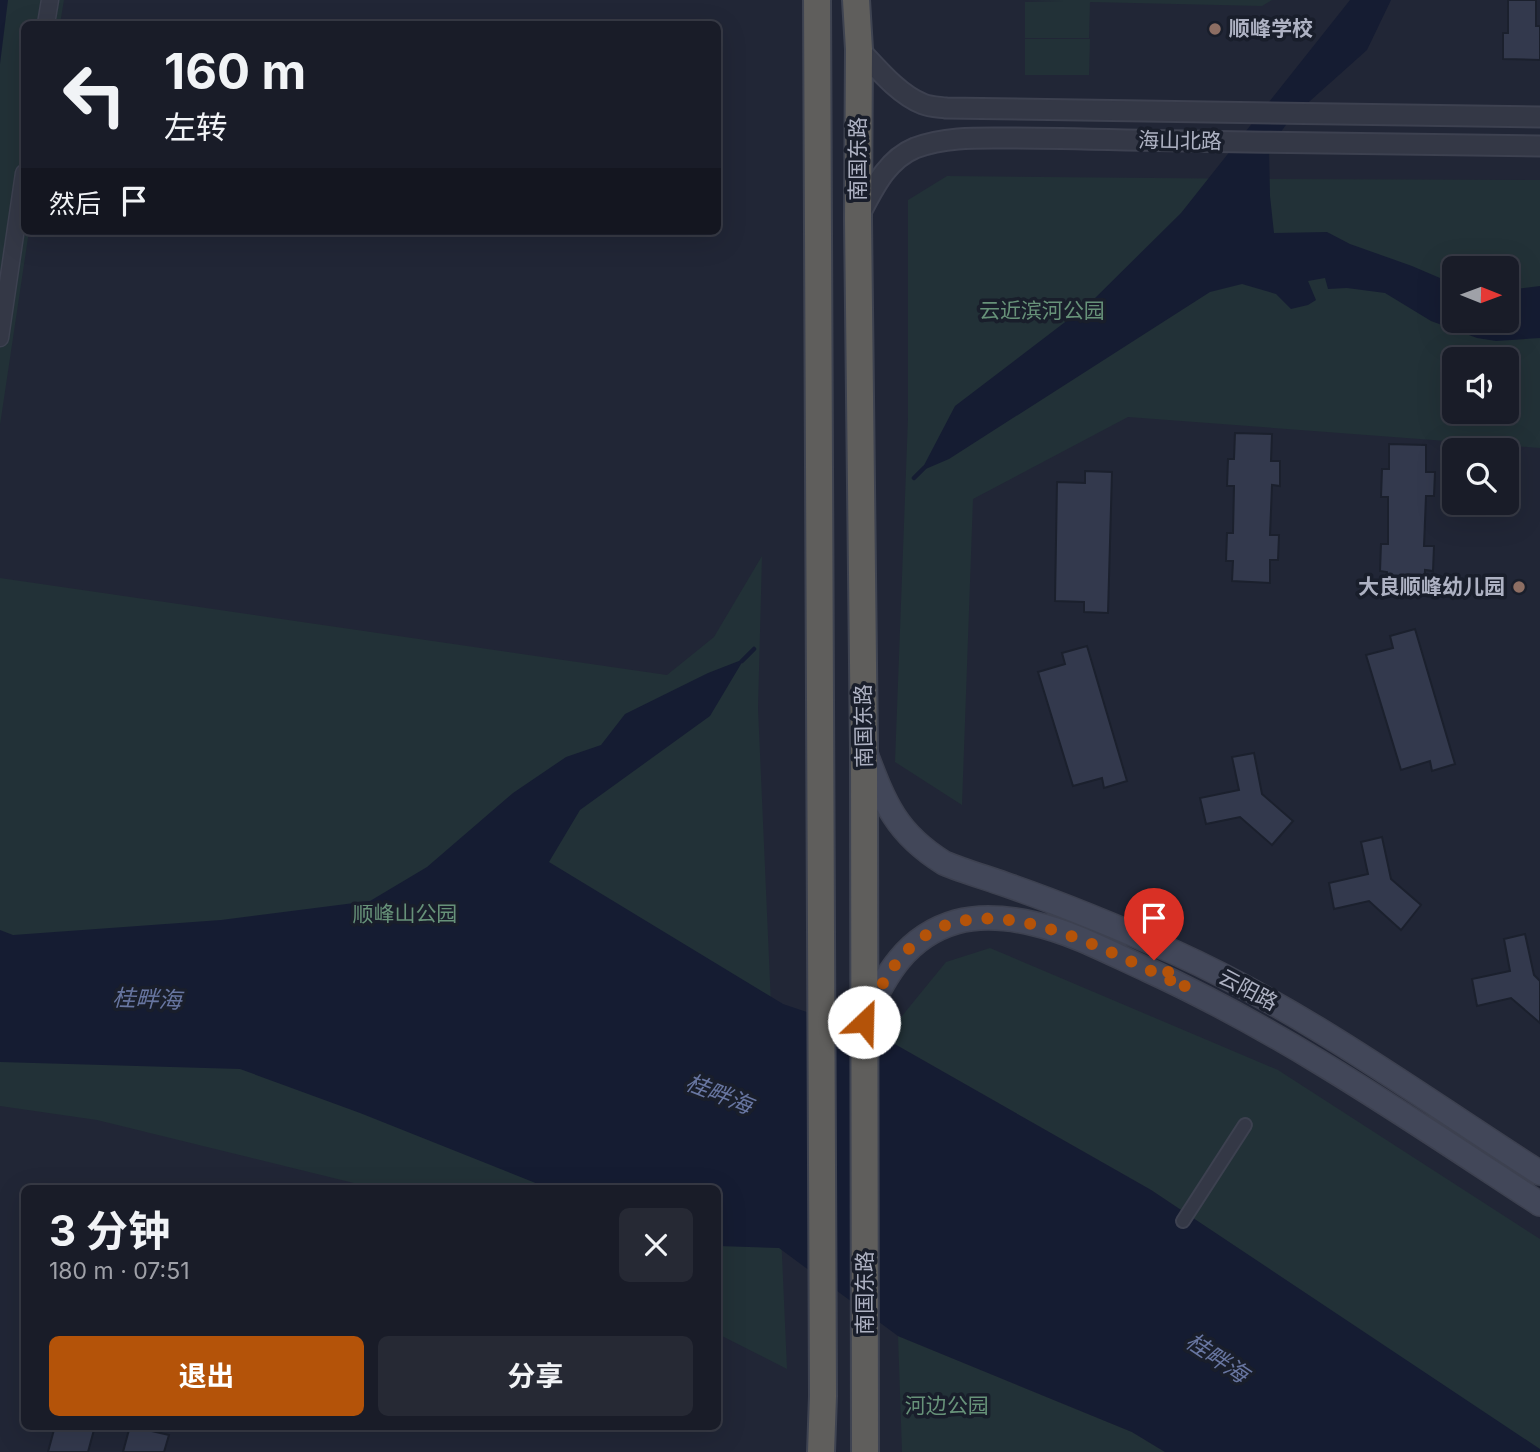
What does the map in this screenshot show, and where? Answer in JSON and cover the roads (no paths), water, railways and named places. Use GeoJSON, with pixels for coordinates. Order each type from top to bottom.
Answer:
{"type":"FeatureCollection","features":[{"type":"Feature","properties":{"kind":"highway","name":"南国东路"},"geometry":{"type":"LineString","coordinates":[[817,0],[823,1396],[821,1452]]}},
{"type":"Feature","properties":{"kind":"highway","name":"南国东路"},"geometry":{"type":"LineString","coordinates":[[856,0],[859,49],[858,219],[864,751],[864,1452]]}},
{"type":"Feature","properties":{"kind":"main road","name":"云阳路"},"geometry":{"type":"LineString","coordinates":[[864,751],[893,816],[911,839],[926,852],[944,863],[1085,914],[1177,953],[1306,1021],[1540,1173]]}},
{"type":"Feature","properties":{"kind":"main road","name":"云阳路"},"geometry":{"type":"LineString","coordinates":[[864,1022],[879,987],[906,951],[934,930],[958,922],[984,919],[1013,920],[1038,925],[1101,949],[1187,988],[1314,1059],[1540,1204]]}},
{"type":"Feature","properties":{"kind":"main road"},"geometry":{"type":"LineString","coordinates":[[1177,953],[1157,953],[1154,960],[1187,988]]}},
{"type":"Feature","properties":{"kind":"street"},"geometry":{"type":"LineString","coordinates":[[46,21],[50,0]]}},
{"type":"Feature","properties":{"kind":"street","name":"海山北路"},"geometry":{"type":"LineString","coordinates":[[859,49],[906,94],[923,104],[946,108],[1540,117]]}},
{"type":"Feature","properties":{"kind":"street","name":"海山北路"},"geometry":{"type":"LineString","coordinates":[[858,219],[891,164],[912,149],[938,141],[966,138],[1540,146]]}},
{"type":"Feature","properties":{"kind":"street"},"geometry":{"type":"LineString","coordinates":[[0,338],[21,194]]}},
{"type":"Feature","properties":{"kind":"street"},"geometry":{"type":"LineString","coordinates":[[1183,1221],[1245,1125]]}},
{"type":"Feature","properties":{"kind":"water"},"geometry":{"type":"Polygon","coordinates":[[[0,0],[8,0],[0,64],[0,0]]]}},
{"type":"Feature","properties":{"kind":"water"},"geometry":{"type":"Polygon","coordinates":[[[1350,0],[1391,0],[1367,50],[1291,118],[1269,148],[1274,233],[1327,232],[1350,244],[1442,279],[1442,325],[1385,293],[1347,288],[1328,289],[1325,278],[1308,281],[1316,300],[1291,309],[1276,294],[1242,284],[1210,292],[949,459],[921,471],[955,406],[1090,303],[1181,213],[1350,0]]]}},
{"type":"Feature","properties":{"kind":"water"},"geometry":{"type":"Polygon","coordinates":[[[1540,286],[1540,338],[1496,341],[1463,333],[1519,333],[1519,289],[1540,286]]]}},
{"type":"Feature","properties":{"kind":"water","name":"桂畔海"},"geometry":{"type":"Polygon","coordinates":[[[744,659],[710,716],[580,810],[549,862],[783,1004],[884,1038],[1151,1190],[1540,1449],[1540,1452],[1165,1452],[1132,1432],[898,1336],[779,1248],[721,1246],[721,1185],[540,1185],[360,1113],[240,1069],[0,1062],[0,930],[13,935],[221,920],[370,901],[427,867],[513,793],[566,757],[601,745],[625,714],[708,673],[744,659]]]}},
{"type":"Feature","properties":{"kind":"waterway"},"geometry":{"type":"LineString","coordinates":[[914,478],[924,468]]}},
{"type":"Feature","properties":{"kind":"waterway"},"geometry":{"type":"LineString","coordinates":[[742,661],[754,649]]}},
{"type":"Feature","properties":{"kind":"place","name":"顺峰学校"},"geometry":{"type":"Point","coordinates":[1215,29]}},
{"type":"Feature","properties":{"kind":"place","name":"大良顺峰幼儿园"},"geometry":{"type":"Point","coordinates":[1519,587]}},
{"type":"Feature","properties":{"kind":"park label","name":"云近滨河公园"},"geometry":{"type":"Point","coordinates":[1042,311]}},
{"type":"Feature","properties":{"kind":"park label","name":"顺峰山公园"},"geometry":{"type":"Point","coordinates":[405,914]}},
{"type":"Feature","properties":{"kind":"park label","name":"河边公园"},"geometry":{"type":"Point","coordinates":[947,1406]}}]}
